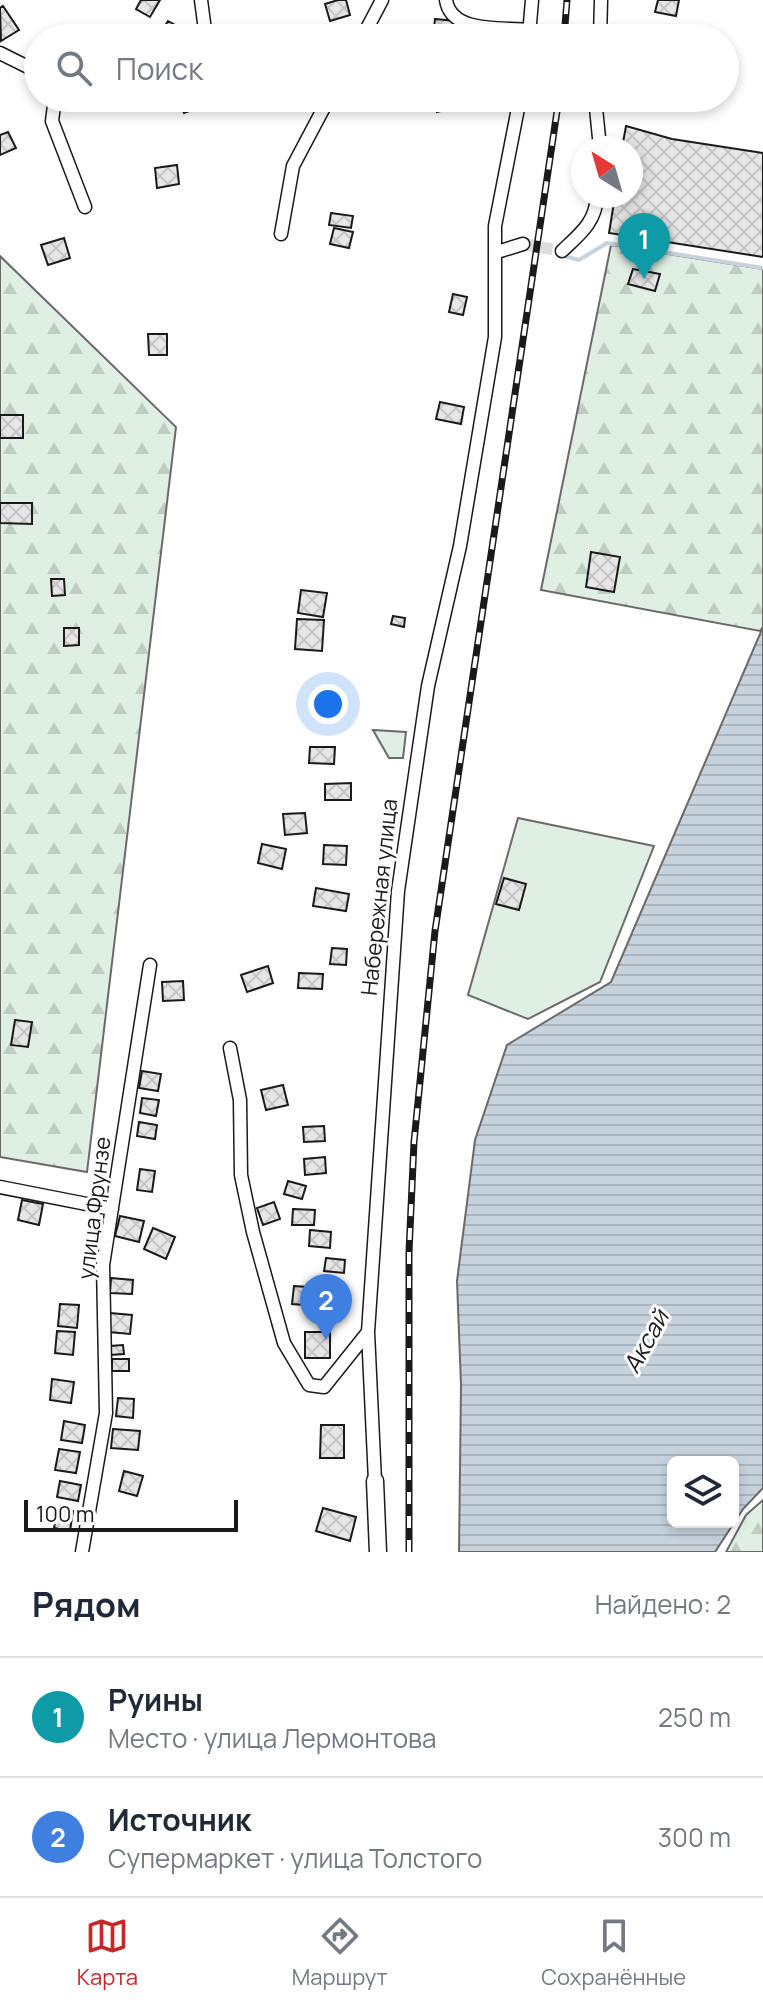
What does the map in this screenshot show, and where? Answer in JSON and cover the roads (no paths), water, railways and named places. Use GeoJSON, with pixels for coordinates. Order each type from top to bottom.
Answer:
{"type":"FeatureCollection","features":[{"type":"Feature","properties":{"kind":"street"},"geometry":{"type":"LineString","coordinates":[[201,0],[204,24]]}},
{"type":"Feature","properties":{"kind":"street"},"geometry":{"type":"LineString","coordinates":[[369,24],[382,0]]}},
{"type":"Feature","properties":{"kind":"street"},"geometry":{"type":"LineString","coordinates":[[446,0],[452,16],[464,24]]}},
{"type":"Feature","properties":{"kind":"street"},"geometry":{"type":"LineString","coordinates":[[530,24],[532,0]]}},
{"type":"Feature","properties":{"kind":"street"},"geometry":{"type":"LineString","coordinates":[[600,24],[601,0]]}},
{"type":"Feature","properties":{"kind":"street"},"geometry":{"type":"LineString","coordinates":[[0,53],[24,65]]}},
{"type":"Feature","properties":{"kind":"street"},"geometry":{"type":"LineString","coordinates":[[53,112],[52,121],[85,207]]}},
{"type":"Feature","properties":{"kind":"street"},"geometry":{"type":"LineString","coordinates":[[281,234],[293,166],[322,112]]}},
{"type":"Feature","properties":{"kind":"street","name":"Набережная улица"},"geometry":{"type":"LineString","coordinates":[[378,1552],[368,1332],[398,891],[428,686],[460,546],[495,337],[495,226],[517,112]]}},
{"type":"Feature","properties":{"kind":"street"},"geometry":{"type":"LineString","coordinates":[[596,112],[599,136]]}},
{"type":"Feature","properties":{"kind":"street"},"geometry":{"type":"LineString","coordinates":[[562,251],[590,225],[596,208]]}},
{"type":"Feature","properties":{"kind":"street"},"geometry":{"type":"LineString","coordinates":[[497,252],[523,244]]}},
{"type":"Feature","properties":{"kind":"street","name":"улица Фрунзе"},"geometry":{"type":"LineString","coordinates":[[82,1552],[106,1413],[103,1265],[150,965]]}},
{"type":"Feature","properties":{"kind":"street"},"geometry":{"type":"LineString","coordinates":[[230,1048],[240,1100],[241,1175],[253,1232],[290,1357],[309,1385],[324,1387],[368,1332]]}},
{"type":"Feature","properties":{"kind":"street"},"geometry":{"type":"LineString","coordinates":[[0,1187],[112,1209]]}},
{"type":"Feature","properties":{"kind":"water","name":"Аксай"},"geometry":{"type":"Polygon","coordinates":[[[763,627],[763,1488],[739,1515],[739,1456],[667,1456],[667,1528],[731,1528],[715,1552],[459,1552],[461,1385],[457,1281],[475,1140],[507,1045],[611,982],[763,627]]]}},
{"type":"Feature","properties":{"kind":"waterway"},"geometry":{"type":"LineString","coordinates":[[560,255],[579,260],[607,243],[763,268]]}},
{"type":"Feature","properties":{"kind":"tunnel"},"geometry":{"type":"LineString","coordinates":[[523,244],[562,251]]}},
{"type":"Feature","properties":{"kind":"railway"},"geometry":{"type":"LineString","coordinates":[[565,24],[567,0]]}},
{"type":"Feature","properties":{"kind":"railway"},"geometry":{"type":"LineString","coordinates":[[409,1552],[409,1252],[414,1142],[435,931],[557,112]]}},
{"type":"Feature","properties":{"kind":"place","name":"Руины"},"geometry":{"type":"Point","coordinates":[644,279]}},
{"type":"Feature","properties":{"kind":"place","name":"Источник"},"geometry":{"type":"Point","coordinates":[326,1340]}}]}
